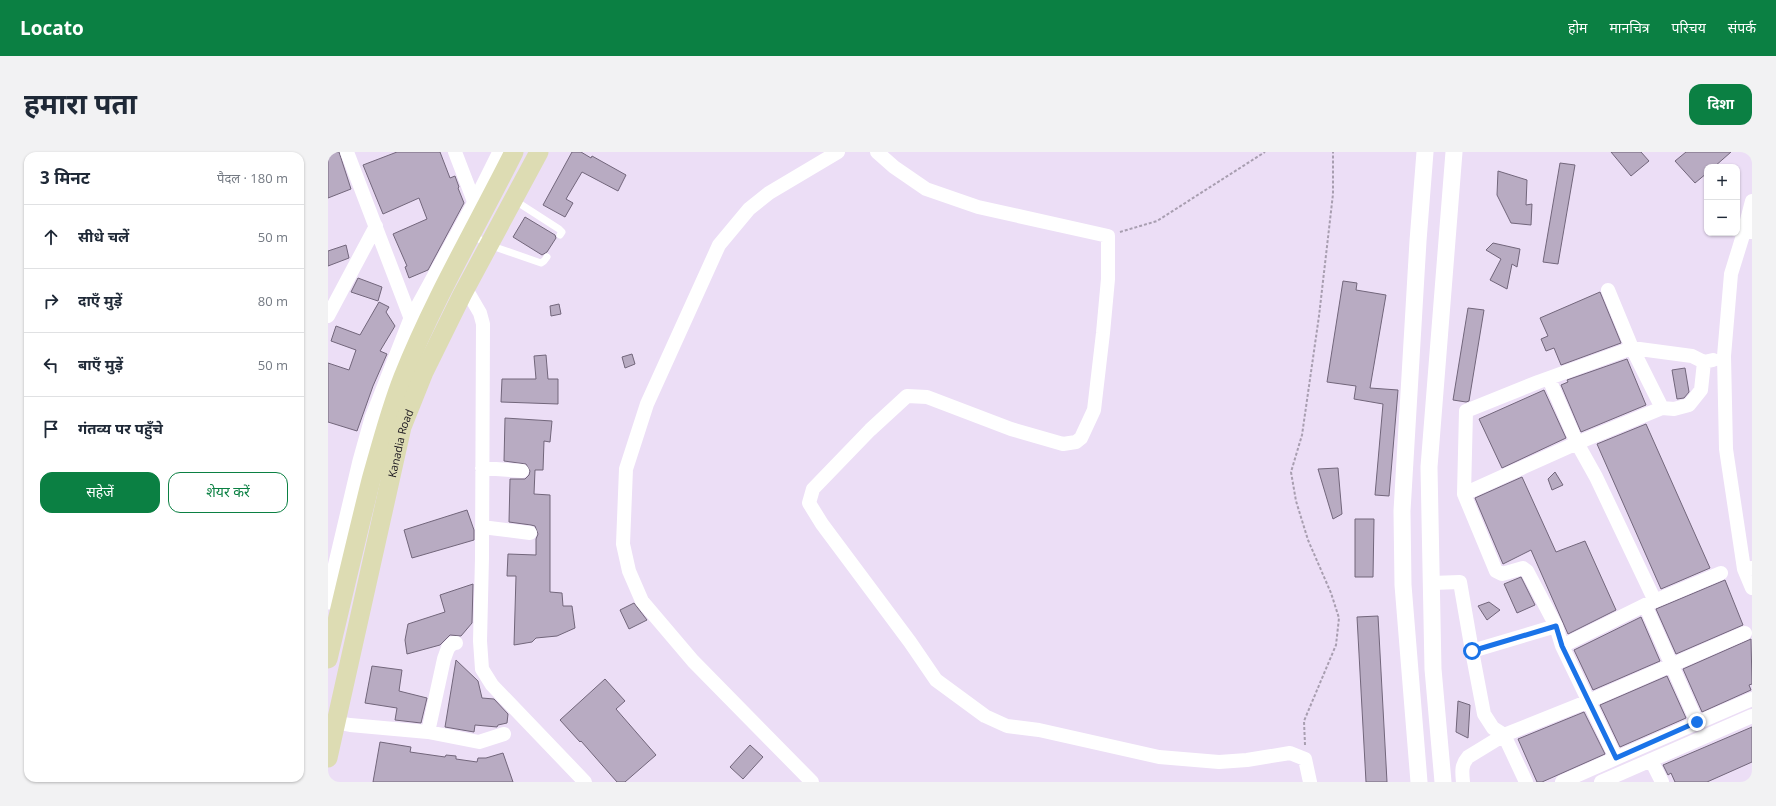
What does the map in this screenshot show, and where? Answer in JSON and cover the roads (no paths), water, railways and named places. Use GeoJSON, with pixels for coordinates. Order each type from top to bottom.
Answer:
{"type":"FeatureCollection","features":[{"type":"Feature","properties":{"kind":"main road","name":"Kanadia Road"},"geometry":{"type":"LineString","coordinates":[[328,660],[332,608],[380,420],[398,374],[419,340],[470,234],[480,208],[514,152]]}},
{"type":"Feature","properties":{"kind":"main road","name":"Kanadia Road"},"geometry":{"type":"LineString","coordinates":[[328,758],[402,427],[424,372],[489,245],[539,152]]}},
{"type":"Feature","properties":{"kind":"street"},"geometry":{"type":"LineString","coordinates":[[348,152],[419,340]]}},
{"type":"Feature","properties":{"kind":"street"},"geometry":{"type":"LineString","coordinates":[[455,152],[480,208]]}},
{"type":"Feature","properties":{"kind":"street"},"geometry":{"type":"LineString","coordinates":[[398,374],[411,321],[480,208],[501,152]]}},
{"type":"Feature","properties":{"kind":"street"},"geometry":{"type":"LineString","coordinates":[[812,782],[693,661],[642,601],[629,571],[623,544],[626,469],[647,404],[719,245],[749,209],[769,193],[838,152]]}},
{"type":"Feature","properties":{"kind":"street"},"geometry":{"type":"LineString","coordinates":[[877,152],[894,167],[926,190],[978,207],[1108,236],[1108,279],[1094,410],[1081,438],[1076,442],[1063,444],[1011,429],[927,397],[907,396],[870,430],[813,489],[809,503],[822,524],[910,642],[936,680],[985,716],[1007,726],[1039,730],[1159,757],[1219,762],[1247,760],[1290,753],[1305,759],[1310,782]]}},
{"type":"Feature","properties":{"kind":"street"},"geometry":{"type":"LineString","coordinates":[[1419,782],[1403,585],[1402,511],[1418,241],[1425,152]]}},
{"type":"Feature","properties":{"kind":"street"},"geometry":{"type":"LineString","coordinates":[[1443,782],[1434,669],[1430,467],[1454,152]]}},
{"type":"Feature","properties":{"kind":"street"},"geometry":{"type":"LineString","coordinates":[[1752,201],[1748,232],[1731,274],[1724,356],[1726,449],[1752,588]]}},
{"type":"Feature","properties":{"kind":"street"},"geometry":{"type":"LineString","coordinates":[[328,316],[376,226]]}},
{"type":"Feature","properties":{"kind":"street"},"geometry":{"type":"LineString","coordinates":[[466,289],[480,313],[483,324],[480,641],[482,669],[492,685],[585,782]]}},
{"type":"Feature","properties":{"kind":"street"},"geometry":{"type":"LineString","coordinates":[[1608,290],[1632,348],[1662,408]]}},
{"type":"Feature","properties":{"kind":"street"},"geometry":{"type":"LineString","coordinates":[[1616,758],[1562,646],[1556,626],[1527,571],[1522,568],[1502,574],[1496,571],[1464,494],[1466,411],[1538,382],[1632,348],[1692,356],[1704,362],[1724,356]]}},
{"type":"Feature","properties":{"kind":"street"},"geometry":{"type":"LineString","coordinates":[[1464,494],[1577,443],[1662,408],[1674,409],[1689,405],[1701,390],[1704,362]]}},
{"type":"Feature","properties":{"kind":"street"},"geometry":{"type":"LineString","coordinates":[[1549,379],[1577,443],[1596,477],[1650,603],[1672,665],[1697,722]]}},
{"type":"Feature","properties":{"kind":"street"},"geometry":{"type":"LineString","coordinates":[[482,468],[522,471]]}},
{"type":"Feature","properties":{"kind":"street"},"geometry":{"type":"LineString","coordinates":[[482,527],[530,533]]}},
{"type":"Feature","properties":{"kind":"street"},"geometry":{"type":"LineString","coordinates":[[1562,646],[1650,603],[1721,573]]}},
{"type":"Feature","properties":{"kind":"street"},"geometry":{"type":"LineString","coordinates":[[1432,583],[1460,582],[1484,714],[1492,728],[1504,735],[1526,782]]}},
{"type":"Feature","properties":{"kind":"street"},"geometry":{"type":"LineString","coordinates":[[1472,651],[1556,626]]}},
{"type":"Feature","properties":{"kind":"street"},"geometry":{"type":"LineString","coordinates":[[1463,782],[1462,764],[1464,761],[1504,735],[1589,701],[1745,633]]}},
{"type":"Feature","properties":{"kind":"street"},"geometry":{"type":"LineString","coordinates":[[428,732],[444,659],[448,648],[453,643],[456,643]]}},
{"type":"Feature","properties":{"kind":"street"},"geometry":{"type":"LineString","coordinates":[[1562,782],[1752,699]]}},
{"type":"Feature","properties":{"kind":"street"},"geometry":{"type":"LineString","coordinates":[[1601,782],[1752,716]]}},
{"type":"Feature","properties":{"kind":"street"},"geometry":{"type":"LineString","coordinates":[[335,722],[350,725],[428,732],[479,742],[504,734]]}},
{"type":"Feature","properties":{"kind":"street"},"geometry":{"type":"LineString","coordinates":[[1652,760],[1662,782]]}},
{"type":"Feature","properties":{"kind":"lane"},"geometry":{"type":"LineString","coordinates":[[514,200],[559,228],[562,232],[560,235]]}},
{"type":"Feature","properties":{"kind":"lane"},"geometry":{"type":"LineString","coordinates":[[470,234],[489,245],[540,263],[547,258]]}}]}
